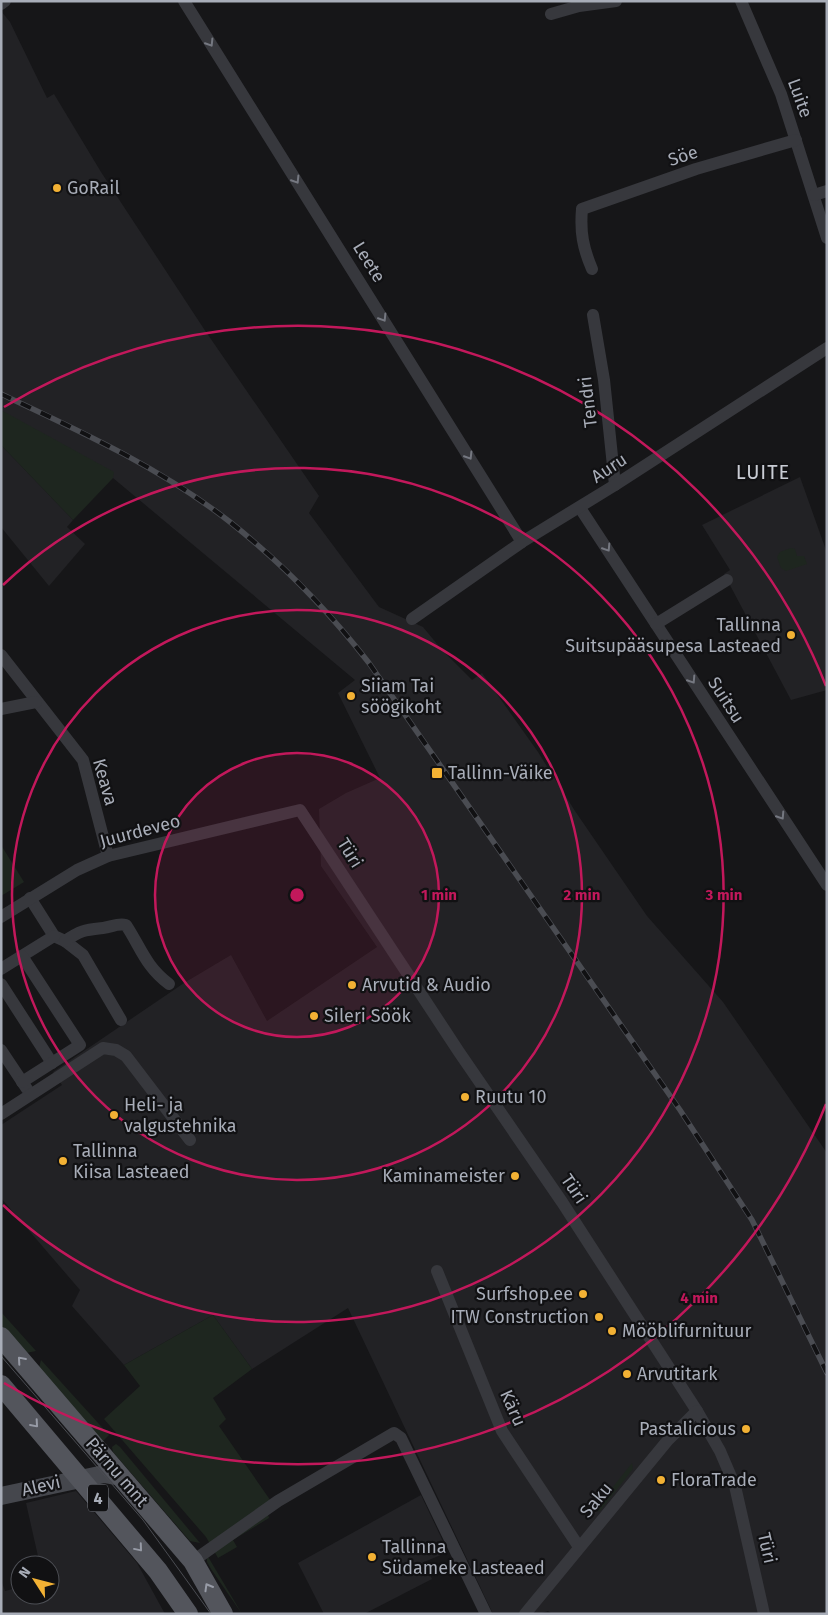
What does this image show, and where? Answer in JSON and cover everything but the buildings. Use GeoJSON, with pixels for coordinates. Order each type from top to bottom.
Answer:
{"type":"FeatureCollection","features":[{"type":"Feature","properties":{"kind":"main road","name":"Pärnu mnt"},"geometry":{"type":"LineString","coordinates":[[1,1337],[193,1561],[223,1614]]}},
{"type":"Feature","properties":{"kind":"main road","name":"Pärnu mnt"},"geometry":{"type":"LineString","coordinates":[[1,1385],[81,1477],[162,1576],[188,1614]]}},
{"type":"Feature","properties":{"kind":"street"},"geometry":{"type":"LineString","coordinates":[[1,4],[5,1]]}},
{"type":"Feature","properties":{"kind":"street","name":"Leete"},"geometry":{"type":"LineString","coordinates":[[184,1],[522,542]]}},
{"type":"Feature","properties":{"kind":"street"},"geometry":{"type":"LineString","coordinates":[[551,14],[580,6],[616,1]]}},
{"type":"Feature","properties":{"kind":"street","name":"Luite"},"geometry":{"type":"LineString","coordinates":[[741,1],[781,94],[827,238]]}},
{"type":"Feature","properties":{"kind":"street","name":"Söe"},"geometry":{"type":"LineString","coordinates":[[592,269],[582,246],[580,230],[582,209],[696,169],[796,140]]}},
{"type":"Feature","properties":{"kind":"street"},"geometry":{"type":"LineString","coordinates":[[814,194],[827,191]]}},
{"type":"Feature","properties":{"kind":"street","name":"Tendri"},"geometry":{"type":"LineString","coordinates":[[593,315],[604,380],[615,485]]}},
{"type":"Feature","properties":{"kind":"street","name":"Auru"},"geometry":{"type":"LineString","coordinates":[[412,619],[522,542],[580,508],[827,348]]}},
{"type":"Feature","properties":{"kind":"street","name":"Suitsu"},"geometry":{"type":"LineString","coordinates":[[580,508],[827,885]]}},
{"type":"Feature","properties":{"kind":"street"},"geometry":{"type":"LineString","coordinates":[[656,624],[727,580]]}},
{"type":"Feature","properties":{"kind":"street","name":"Keava"},"geometry":{"type":"LineString","coordinates":[[1,655],[83,760],[108,856]]}},
{"type":"Feature","properties":{"kind":"street"},"geometry":{"type":"LineString","coordinates":[[1,709],[36,702]]}},
{"type":"Feature","properties":{"kind":"street","name":"Juurdeveo"},"geometry":{"type":"LineString","coordinates":[[1,916],[77,870],[108,856],[300,810]]}},
{"type":"Feature","properties":{"kind":"street","name":"Türi"},"geometry":{"type":"LineString","coordinates":[[300,810],[562,1202],[697,1411],[720,1452],[735,1486],[764,1614]]}},
{"type":"Feature","properties":{"kind":"street"},"geometry":{"type":"LineString","coordinates":[[30,898],[60,938],[82,955],[120,1020]]}},
{"type":"Feature","properties":{"kind":"street"},"geometry":{"type":"LineString","coordinates":[[1,969],[22,956],[60,938],[85,929],[104,928],[119,923],[126,925],[141,955],[158,976],[168,984]]}},
{"type":"Feature","properties":{"kind":"street"},"geometry":{"type":"LineString","coordinates":[[22,956],[80,1045],[22,1082]]}},
{"type":"Feature","properties":{"kind":"street"},"geometry":{"type":"LineString","coordinates":[[1,984],[52,1063]]}},
{"type":"Feature","properties":{"kind":"street"},"geometry":{"type":"LineString","coordinates":[[1,1114],[103,1048],[116,1050],[126,1056],[190,1140]]}},
{"type":"Feature","properties":{"kind":"street"},"geometry":{"type":"LineString","coordinates":[[1,1050],[31,1094]]}},
{"type":"Feature","properties":{"kind":"street","name":"Käru"},"geometry":{"type":"LineString","coordinates":[[437,1271],[502,1430],[579,1547]]}},
{"type":"Feature","properties":{"kind":"street","name":"Saku"},"geometry":{"type":"LineString","coordinates":[[525,1614],[668,1440],[697,1411]]}},
{"type":"Feature","properties":{"kind":"street"},"geometry":{"type":"LineString","coordinates":[[193,1561],[278,1501],[394,1433],[401,1438],[486,1614]]}},
{"type":"Feature","properties":{"kind":"street","name":"Alevi"},"geometry":{"type":"LineString","coordinates":[[1,1496],[81,1477],[104,1474],[121,1477]]}},
{"type":"Feature","properties":{"kind":"shaded area"},"geometry":{"type":"Polygon","coordinates":[[[1,11],[10,22],[47,98],[54,94],[101,172],[204,329],[319,496],[309,513],[379,607],[423,627],[442,650],[472,680],[482,673],[538,752],[575,811],[647,916],[723,1002],[827,1153],[827,1614],[552,1614],[548,1611],[539,1614],[493,1614],[348,1308],[252,1369],[213,1315],[124,1365],[72,1306],[80,1290],[1,1198],[1,1125],[62,1085],[53,1072],[184,983],[231,955],[267,1021],[377,947],[321,866],[319,809],[346,793],[380,778],[338,693],[355,680],[113,478],[1,414],[1,11]]]}},
{"type":"Feature","properties":{"kind":"shaded area"},"geometry":{"type":"Polygon","coordinates":[[[1,410],[114,472],[113,478],[73,520],[1,445],[1,410]]]}},
{"type":"Feature","properties":{"kind":"shaded area"},"geometry":{"type":"Polygon","coordinates":[[[1,445],[73,520],[67,527],[85,544],[49,586],[1,527],[1,445]]]}},
{"type":"Feature","properties":{"kind":"shaded area","name":"Tallinna Suitsupääsupesa Lasteaed"},"geometry":{"type":"Polygon","coordinates":[[[800,477],[827,553],[827,690],[791,700],[724,574],[730,570],[702,525],[800,477]]]}},
{"type":"Feature","properties":{"kind":"shaded area"},"geometry":{"type":"Polygon","coordinates":[[[791,548],[795,549],[797,556],[804,556],[807,564],[786,571],[781,568],[777,557],[780,552],[791,548]]]}},
{"type":"Feature","properties":{"kind":"shaded area"},"geometry":{"type":"Polygon","coordinates":[[[1,845],[24,882],[1,896],[1,845]]]}},
{"type":"Feature","properties":{"kind":"shaded area"},"geometry":{"type":"Polygon","coordinates":[[[1,1312],[36,1351],[26,1353],[1,1328],[1,1312]]]}},
{"type":"Feature","properties":{"kind":"shaded area"},"geometry":{"type":"Polygon","coordinates":[[[213,1315],[252,1369],[213,1398],[226,1419],[219,1426],[275,1507],[267,1511],[269,1518],[233,1540],[237,1547],[218,1558],[206,1537],[104,1419],[140,1386],[124,1365],[213,1315]]]}},
{"type":"Feature","properties":{"kind":"shaded area"},"geometry":{"type":"Polygon","coordinates":[[[41,1360],[109,1435],[103,1441],[39,1368],[41,1360]]]}},
{"type":"Feature","properties":{"kind":"shaded area"},"geometry":{"type":"Polygon","coordinates":[[[116,1444],[200,1543],[190,1541],[113,1452],[112,1447],[116,1444]]]}},
{"type":"Feature","properties":{"kind":"shaded area"},"geometry":{"type":"Polygon","coordinates":[[[632,1463],[633,1469],[600,1511],[593,1512],[632,1463]]]}},
{"type":"Feature","properties":{"kind":"shaded area"},"geometry":{"type":"Polygon","coordinates":[[[76,1491],[137,1563],[165,1614],[1,1614],[1,1580],[5,1591],[10,1590],[10,1605],[60,1605],[60,1555],[38,1555],[26,1503],[76,1491]]]}},
{"type":"Feature","properties":{"kind":"shaded area","name":"Tallinna Südameke Lasteaed"},"geometry":{"type":"Polygon","coordinates":[[[421,1495],[448,1552],[424,1562],[432,1579],[364,1614],[324,1614],[298,1563],[421,1495]]]}},
{"type":"Feature","properties":{"kind":"shaded area"},"geometry":{"type":"Polygon","coordinates":[[[207,1555],[242,1614],[211,1569],[207,1562],[207,1555]]]}},
{"type":"Feature","properties":{"kind":"tram line"},"geometry":{"type":"LineString","coordinates":[[1,1356],[143,1520],[211,1614]]}},
{"type":"Feature","properties":{"kind":"railway"},"geometry":{"type":"LineString","coordinates":[[1,394],[119,452],[176,484],[204,503],[268,554],[304,588],[353,643],[369,663],[680,1110],[752,1220],[827,1373]]}},
{"type":"Feature","properties":{"kind":"place","name":"GoRail"},"geometry":{"type":"Point","coordinates":[57,188]}},
{"type":"Feature","properties":{"kind":"place","name":"Tallinna Suitsupääsupesa Lasteaed"},"geometry":{"type":"Point","coordinates":[791,635]}},
{"type":"Feature","properties":{"kind":"place","name":"Siiam Tai söögikoht"},"geometry":{"type":"Point","coordinates":[351,696]}},
{"type":"Feature","properties":{"kind":"place","name":"Tallinn-Väike"},"geometry":{"type":"Point","coordinates":[437,773]}},
{"type":"Feature","properties":{"kind":"place","name":"Arvutid & Audio"},"geometry":{"type":"Point","coordinates":[352,985]}},
{"type":"Feature","properties":{"kind":"place","name":"Sileri Söök"},"geometry":{"type":"Point","coordinates":[314,1016]}},
{"type":"Feature","properties":{"kind":"place","name":"Ruutu 10"},"geometry":{"type":"Point","coordinates":[465,1097]}},
{"type":"Feature","properties":{"kind":"place","name":"Heli- ja valgustehnika"},"geometry":{"type":"Point","coordinates":[114,1115]}},
{"type":"Feature","properties":{"kind":"place","name":"Tallinna Kiisa Lasteaed"},"geometry":{"type":"Point","coordinates":[63,1161]}},
{"type":"Feature","properties":{"kind":"place","name":"Kaminameister"},"geometry":{"type":"Point","coordinates":[515,1176]}},
{"type":"Feature","properties":{"kind":"place","name":"Surfshop.ee"},"geometry":{"type":"Point","coordinates":[583,1294]}},
{"type":"Feature","properties":{"kind":"place","name":"ITW Construction"},"geometry":{"type":"Point","coordinates":[599,1317]}},
{"type":"Feature","properties":{"kind":"place","name":"Mööblifurnituur"},"geometry":{"type":"Point","coordinates":[612,1331]}},
{"type":"Feature","properties":{"kind":"place","name":"Arvutitark"},"geometry":{"type":"Point","coordinates":[627,1374]}},
{"type":"Feature","properties":{"kind":"place","name":"Pastalicious"},"geometry":{"type":"Point","coordinates":[746,1429]}},
{"type":"Feature","properties":{"kind":"place","name":"FloraTrade"},"geometry":{"type":"Point","coordinates":[661,1480]}},
{"type":"Feature","properties":{"kind":"place","name":"Tallinna Südameke Lasteaed"},"geometry":{"type":"Point","coordinates":[372,1557]}},
{"type":"Feature","properties":{"kind":"district","name":"LUITE"},"geometry":{"type":"Point","coordinates":[763,472]}}]}
